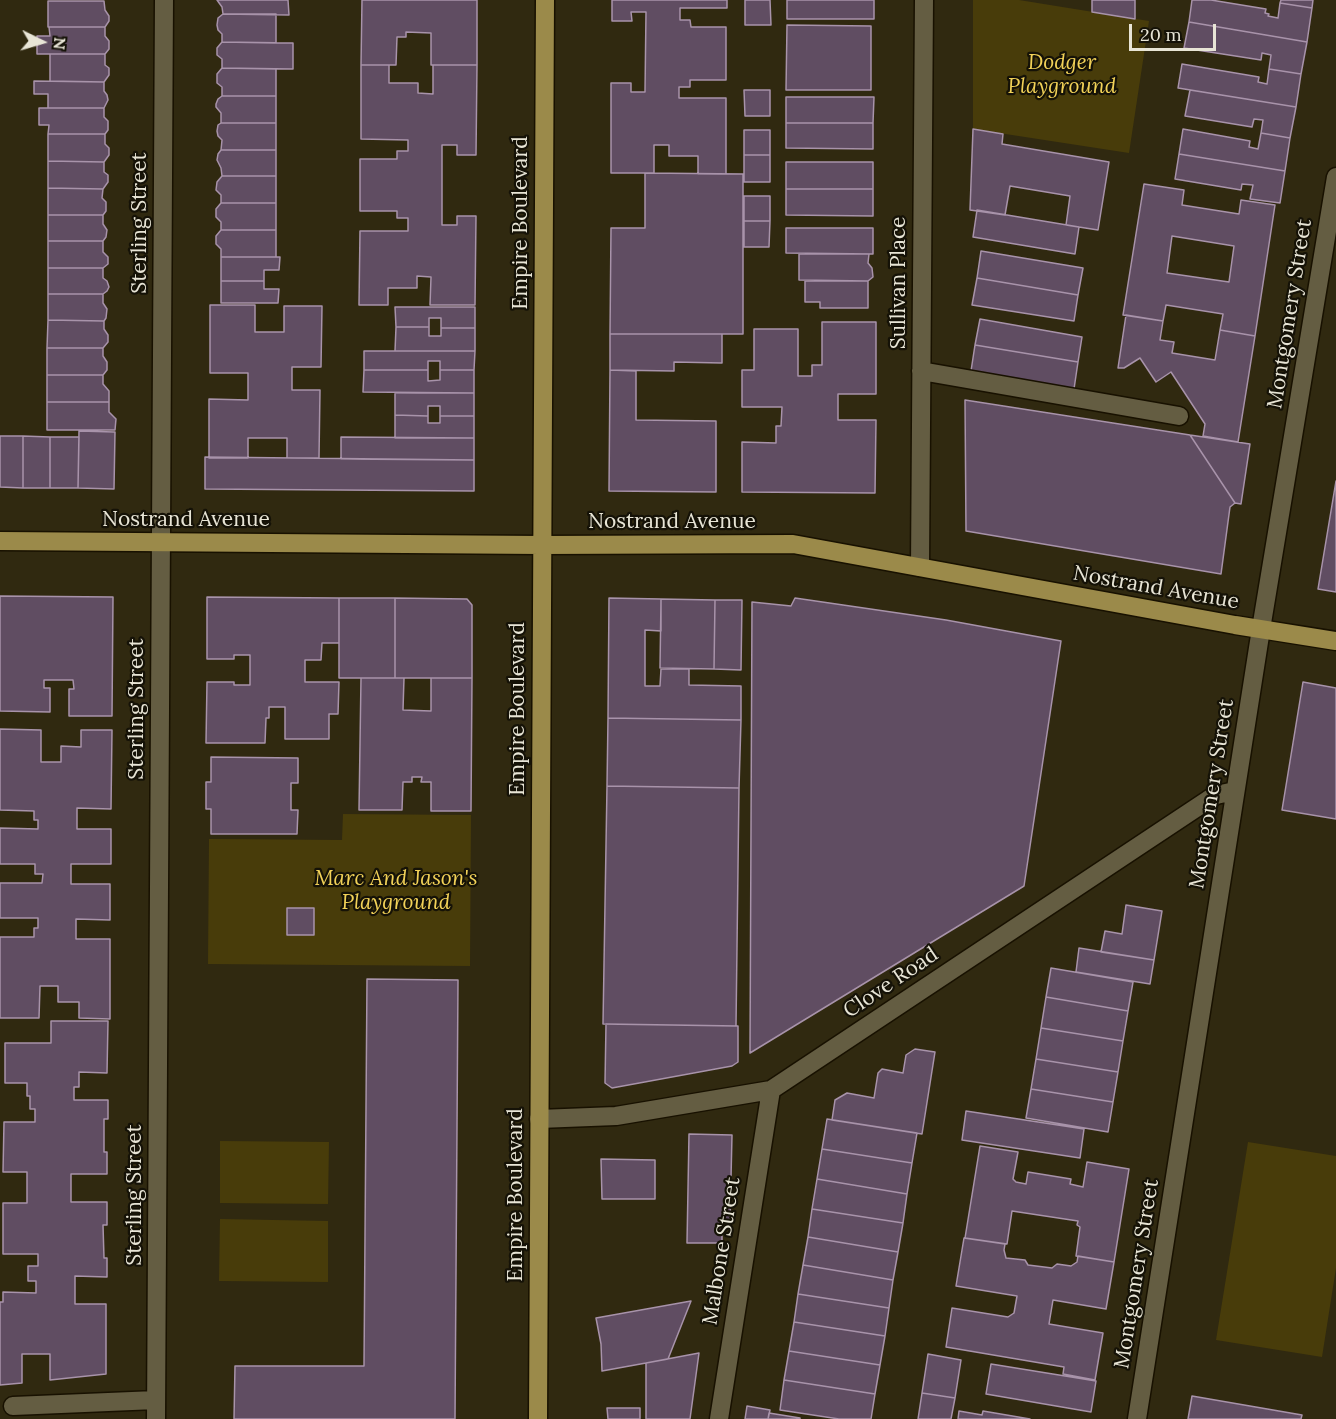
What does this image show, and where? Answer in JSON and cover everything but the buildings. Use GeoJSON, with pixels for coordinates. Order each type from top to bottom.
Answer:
{"type":"FeatureCollection","features":[{"type":"Feature","properties":{"kind":"main road","name":"Empire Boulevard"},"geometry":{"type":"LineString","coordinates":[[538,1419],[545,0]]}},
{"type":"Feature","properties":{"kind":"main road","name":"Nostrand Avenue"},"geometry":{"type":"LineString","coordinates":[[0,541],[541,545],[793,544],[1336,641]]}},
{"type":"Feature","properties":{"kind":"street","name":"Sterling Street"},"geometry":{"type":"LineString","coordinates":[[156,1419],[164,0]]}},
{"type":"Feature","properties":{"kind":"street","name":"Sullivan Place"},"geometry":{"type":"LineString","coordinates":[[920,567],[924,0]]}},
{"type":"Feature","properties":{"kind":"street","name":"Montgomery Street"},"geometry":{"type":"LineString","coordinates":[[1137,1419],[1235,791],[1336,177]]}},
{"type":"Feature","properties":{"kind":"street"},"geometry":{"type":"LineString","coordinates":[[921,371],[1179,416]]}},
{"type":"Feature","properties":{"kind":"street","name":"Clove Road"},"geometry":{"type":"LineString","coordinates":[[539,1119],[616,1116],[771,1090],[1191,811],[1216,795],[1235,791]]}},
{"type":"Feature","properties":{"kind":"street","name":"Malbone Street"},"geometry":{"type":"LineString","coordinates":[[718,1419],[771,1090]]}},
{"type":"Feature","properties":{"kind":"street"},"geometry":{"type":"LineString","coordinates":[[13,1407],[156,1400]]}},
{"type":"Feature","properties":{"kind":"green space","name":"Dodger Playground"},"geometry":{"type":"Polygon","coordinates":[[[973,0],[1019,0],[1149,21],[1129,153],[973,129],[973,0]]]}},
{"type":"Feature","properties":{"kind":"green space","name":"Marc And Jason's Playground"},"geometry":{"type":"Polygon","coordinates":[[[343,814],[471,815],[470,966],[208,964],[209,839],[342,840],[343,814]]]}},
{"type":"Feature","properties":{"kind":"green space"},"geometry":{"type":"Polygon","coordinates":[[[220,1141],[329,1142],[328,1204],[220,1203],[220,1141]]]}},
{"type":"Feature","properties":{"kind":"green space"},"geometry":{"type":"Polygon","coordinates":[[[1248,1142],[1336,1156],[1336,1268],[1322,1357],[1216,1340],[1248,1142]]]}},
{"type":"Feature","properties":{"kind":"green space"},"geometry":{"type":"Polygon","coordinates":[[[220,1219],[328,1221],[328,1282],[219,1281],[220,1219]]]}}]}
